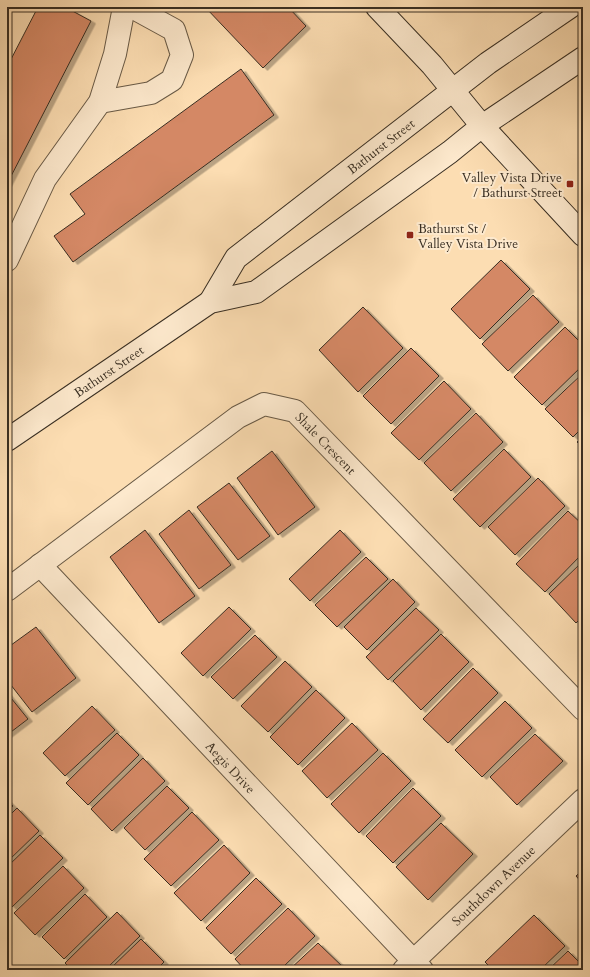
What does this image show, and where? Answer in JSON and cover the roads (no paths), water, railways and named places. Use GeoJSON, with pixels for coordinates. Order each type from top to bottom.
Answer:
{"type":"FeatureCollection","features":[{"type":"Feature","properties":{"kind":"street"},"geometry":{"type":"LineString","coordinates":[[7,260],[45,179],[100,102],[115,54],[124,7]]}},
{"type":"Feature","properties":{"kind":"street"},"geometry":{"type":"LineString","coordinates":[[100,102],[151,93],[172,80],[182,55],[174,30],[132,7]]}},
{"type":"Feature","properties":{"kind":"street"},"geometry":{"type":"LineString","coordinates":[[377,7],[454,90],[482,126],[583,235]]}},
{"type":"Feature","properties":{"kind":"street","name":"Bathurst Street"},"geometry":{"type":"LineString","coordinates":[[210,302],[236,258],[488,63],[570,7]]}},
{"type":"Feature","properties":{"kind":"street","name":"Bathurst Street"},"geometry":{"type":"LineString","coordinates":[[7,440],[210,302],[256,292],[450,152],[482,126],[583,58]]}},
{"type":"Feature","properties":{"kind":"street","name":"Shale Crescent"},"geometry":{"type":"LineString","coordinates":[[7,590],[238,417],[264,404],[295,411],[583,709]]}},
{"type":"Feature","properties":{"kind":"street","name":"Aegis Drive"},"geometry":{"type":"LineString","coordinates":[[40,564],[413,967]]}},
{"type":"Feature","properties":{"kind":"street","name":"Southdown Avenue"},"geometry":{"type":"LineString","coordinates":[[413,967],[583,800]]}},
{"type":"Feature","properties":{"kind":"place","name":"Valley Vista Drive / Bathurst Street"},"geometry":{"type":"Point","coordinates":[570,184]}},
{"type":"Feature","properties":{"kind":"place","name":"Bathurst St / Valley Vista Drive"},"geometry":{"type":"Point","coordinates":[410,235]}}]}
